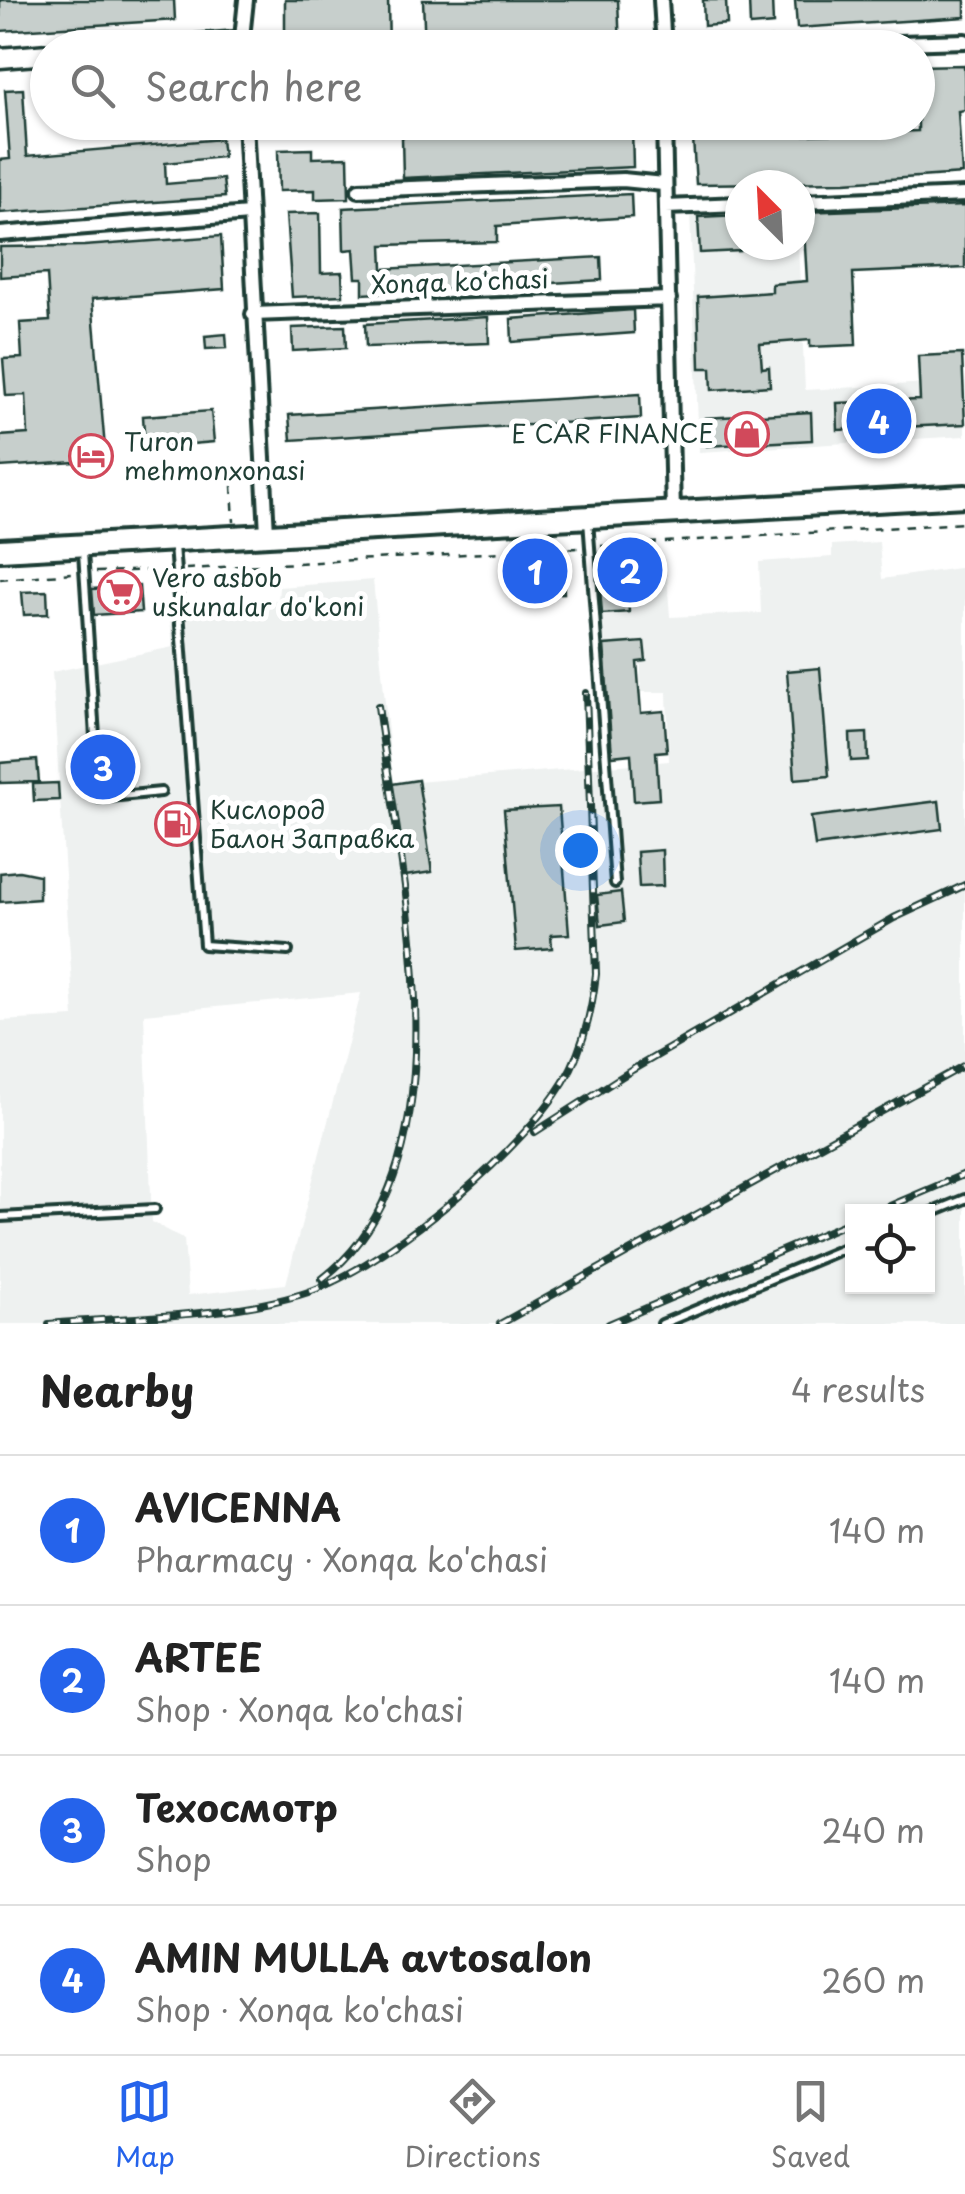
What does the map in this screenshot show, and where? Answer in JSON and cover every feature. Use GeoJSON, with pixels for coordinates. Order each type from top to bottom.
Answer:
{"type":"FeatureCollection","features":[{"type":"Feature","properties":{"kind":"main road"},"geometry":{"type":"LineString","coordinates":[[0,550],[965,496]]}},
{"type":"Feature","properties":{"kind":"street"},"geometry":{"type":"LineString","coordinates":[[243,30],[246,0]]}},
{"type":"Feature","properties":{"kind":"street"},"geometry":{"type":"LineString","coordinates":[[660,0],[662,30]]}},
{"type":"Feature","properties":{"kind":"street"},"geometry":{"type":"LineString","coordinates":[[935,42],[965,41]]}},
{"type":"Feature","properties":{"kind":"street"},"geometry":{"type":"LineString","coordinates":[[0,58],[30,56]]}},
{"type":"Feature","properties":{"kind":"street"},"geometry":{"type":"LineString","coordinates":[[245,140],[267,533]]}},
{"type":"Feature","properties":{"kind":"street"},"geometry":{"type":"LineString","coordinates":[[664,140],[673,513]]}},
{"type":"Feature","properties":{"kind":"street"},"geometry":{"type":"LineString","coordinates":[[359,190],[622,180],[664,184]]}},
{"type":"Feature","properties":{"kind":"street"},"geometry":{"type":"LineString","coordinates":[[815,201],[965,195]]}},
{"type":"Feature","properties":{"kind":"street"},"geometry":{"type":"LineString","coordinates":[[666,207],[725,205]]}},
{"type":"Feature","properties":{"kind":"street"},"geometry":{"type":"LineString","coordinates":[[0,234],[249,214]]}},
{"type":"Feature","properties":{"kind":"street","name":"Xonqa ko'chasi"},"geometry":{"type":"LineString","coordinates":[[253,314],[670,299]]}},
{"type":"Feature","properties":{"kind":"lane"},"geometry":{"type":"LineString","coordinates":[[588,519],[615,883]]}},
{"type":"Feature","properties":{"kind":"lane"},"geometry":{"type":"LineString","coordinates":[[173,539],[204,945],[288,951]]}},
{"type":"Feature","properties":{"kind":"lane"},"geometry":{"type":"LineString","coordinates":[[82,545],[99,798],[161,792]]}},
{"type":"Feature","properties":{"kind":"lane"},"geometry":{"type":"LineString","coordinates":[[935,1211],[965,1199]]}},
{"type":"Feature","properties":{"kind":"lane"},"geometry":{"type":"LineString","coordinates":[[0,1217],[155,1209]]}},
{"type":"Feature","properties":{"kind":"lane"},"geometry":{"type":"LineString","coordinates":[[662,1324],[845,1248]]}},
{"type":"Feature","properties":{"kind":"path"},"geometry":{"type":"LineString","coordinates":[[0,579],[965,523]]}},
{"type":"Feature","properties":{"kind":"shaded area"},"geometry":{"type":"Polygon","coordinates":[[[725,210],[725,260],[799,260],[805,390],[965,381],[965,436],[699,452],[690,211],[725,210]]]}},
{"type":"Feature","properties":{"kind":"shaded area"},"geometry":{"type":"Polygon","coordinates":[[[879,542],[882,579],[965,567],[965,1324],[0,1324],[0,1021],[74,1017],[52,672],[173,647],[169,612],[278,600],[279,587],[373,580],[393,784],[669,761],[667,692],[641,692],[641,665],[602,668],[600,614],[629,612],[626,584],[667,574],[670,617],[761,613],[759,562],[832,557],[832,545],[879,542]],[[361,993],[144,1014],[152,1222],[184,1239],[188,1295],[286,1284],[361,993]]]}},
{"type":"Feature","properties":{"kind":"building"},"geometry":{"type":"Polygon","coordinates":[[[0,0],[174,0],[175,20],[0,31],[0,0]]]}},
{"type":"Feature","properties":{"kind":"building"},"geometry":{"type":"Polygon","coordinates":[[[285,0],[388,0],[389,30],[285,30],[285,0]]]}},
{"type":"Feature","properties":{"kind":"building"},"geometry":{"type":"Polygon","coordinates":[[[423,0],[618,0],[619,30],[424,30],[423,0]]]}},
{"type":"Feature","properties":{"kind":"building"},"geometry":{"type":"Polygon","coordinates":[[[703,0],[726,0],[727,24],[704,26],[703,0]]]}},
{"type":"Feature","properties":{"kind":"building"},"geometry":{"type":"Polygon","coordinates":[[[749,0],[772,0],[773,24],[750,26],[749,0]]]}},
{"type":"Feature","properties":{"kind":"building"},"geometry":{"type":"Polygon","coordinates":[[[795,0],[965,0],[965,17],[797,28],[795,0]]]}},
{"type":"Feature","properties":{"kind":"building"},"geometry":{"type":"Polygon","coordinates":[[[964,65],[965,110],[958,111],[962,174],[815,182],[815,170],[725,170],[725,184],[696,184],[693,140],[935,140],[935,66],[964,65]]]}},
{"type":"Feature","properties":{"kind":"building"},"geometry":{"type":"Polygon","coordinates":[[[23,89],[27,156],[221,140],[223,157],[165,163],[166,184],[223,179],[225,197],[0,213],[0,160],[10,159],[5,90],[23,89]]]}},
{"type":"Feature","properties":{"kind":"building"},"geometry":{"type":"Polygon","coordinates":[[[402,140],[632,140],[633,167],[403,178],[402,140]]]}},
{"type":"Feature","properties":{"kind":"building"},"geometry":{"type":"Polygon","coordinates":[[[312,149],[312,158],[348,157],[349,198],[315,199],[315,190],[279,191],[278,150],[312,149]]]}},
{"type":"Feature","properties":{"kind":"building"},"geometry":{"type":"Polygon","coordinates":[[[631,194],[632,217],[497,226],[497,242],[382,245],[383,269],[601,257],[602,280],[363,294],[363,278],[356,278],[354,249],[344,250],[343,208],[631,194]]]}},
{"type":"Feature","properties":{"kind":"building"},"geometry":{"type":"Polygon","coordinates":[[[965,206],[965,268],[853,273],[856,345],[810,347],[810,340],[760,344],[762,368],[769,367],[770,386],[712,390],[711,368],[700,368],[698,297],[772,292],[772,284],[807,281],[806,260],[815,260],[815,212],[965,206]]]}},
{"type":"Feature","properties":{"kind":"building"},"geometry":{"type":"Polygon","coordinates":[[[320,213],[321,273],[342,272],[343,295],[292,297],[286,214],[320,213]]]}},
{"type":"Feature","properties":{"kind":"building"},"geometry":{"type":"Polygon","coordinates":[[[725,216],[725,252],[700,253],[698,217],[725,216]]]}},
{"type":"Feature","properties":{"kind":"building"},"geometry":{"type":"Polygon","coordinates":[[[221,236],[224,289],[92,299],[106,460],[0,467],[0,436],[28,434],[26,395],[6,396],[3,359],[22,358],[20,323],[50,321],[47,274],[0,277],[0,247],[84,246],[221,236]]]}},
{"type":"Feature","properties":{"kind":"building"},"geometry":{"type":"Polygon","coordinates":[[[633,310],[634,333],[512,342],[511,319],[633,310]]]}},
{"type":"Feature","properties":{"kind":"building"},"geometry":{"type":"Polygon","coordinates":[[[488,317],[489,343],[366,347],[365,324],[488,317]]]}},
{"type":"Feature","properties":{"kind":"building"},"geometry":{"type":"Polygon","coordinates":[[[345,326],[346,348],[293,351],[292,328],[345,326]]]}},
{"type":"Feature","properties":{"kind":"building"},"geometry":{"type":"Polygon","coordinates":[[[226,334],[227,348],[206,349],[205,336],[226,334]]]}},
{"type":"Feature","properties":{"kind":"building"},"geometry":{"type":"Polygon","coordinates":[[[962,354],[965,424],[838,430],[837,403],[920,400],[918,356],[962,354]]]}},
{"type":"Feature","properties":{"kind":"building"},"geometry":{"type":"Polygon","coordinates":[[[640,394],[641,418],[291,440],[289,415],[640,394]]]}},
{"type":"Feature","properties":{"kind":"building"},"geometry":{"type":"Polygon","coordinates":[[[211,411],[214,442],[145,448],[143,416],[211,411]]]}},
{"type":"Feature","properties":{"kind":"building"},"geometry":{"type":"Polygon","coordinates":[[[811,412],[812,440],[707,446],[705,418],[811,412]]]}},
{"type":"Feature","properties":{"kind":"building"},"geometry":{"type":"Polygon","coordinates":[[[563,569],[564,593],[510,595],[509,571],[563,569]]]}},
{"type":"Feature","properties":{"kind":"building"},"geometry":{"type":"Polygon","coordinates":[[[626,573],[629,612],[602,614],[599,575],[626,573]]]}},
{"type":"Feature","properties":{"kind":"building"},"geometry":{"type":"Polygon","coordinates":[[[139,586],[141,612],[94,615],[92,589],[139,586]]]}},
{"type":"Feature","properties":{"kind":"building"},"geometry":{"type":"Polygon","coordinates":[[[47,591],[48,614],[24,615],[22,592],[47,591]]]}},
{"type":"Feature","properties":{"kind":"building"},"geometry":{"type":"Polygon","coordinates":[[[644,642],[646,661],[637,662],[641,713],[664,711],[667,751],[656,752],[659,799],[634,801],[631,754],[612,756],[604,645],[644,642]]]}},
{"type":"Feature","properties":{"kind":"building"},"geometry":{"type":"Polygon","coordinates":[[[820,668],[829,776],[795,779],[787,671],[820,668]]]}},
{"type":"Feature","properties":{"kind":"building"},"geometry":{"type":"Polygon","coordinates":[[[867,733],[868,760],[851,761],[850,734],[867,733]]]}},
{"type":"Feature","properties":{"kind":"building"},"geometry":{"type":"Polygon","coordinates":[[[37,760],[39,782],[0,783],[0,763],[37,760]]]}},
{"type":"Feature","properties":{"kind":"building"},"geometry":{"type":"Polygon","coordinates":[[[418,780],[432,872],[405,876],[392,784],[418,780]]]}},
{"type":"Feature","properties":{"kind":"building"},"geometry":{"type":"Polygon","coordinates":[[[58,783],[59,800],[34,801],[33,784],[58,783]]]}},
{"type":"Feature","properties":{"kind":"building"},"geometry":{"type":"Polygon","coordinates":[[[939,801],[942,829],[815,846],[811,817],[939,801]]]}},
{"type":"Feature","properties":{"kind":"building"},"geometry":{"type":"Polygon","coordinates":[[[559,807],[569,934],[551,935],[552,948],[516,951],[504,810],[559,807]]]}},
{"type":"Feature","properties":{"kind":"building"},"geometry":{"type":"Polygon","coordinates":[[[662,850],[663,886],[639,887],[637,852],[662,850]]]}},
{"type":"Feature","properties":{"kind":"building"},"geometry":{"type":"Polygon","coordinates":[[[0,873],[39,875],[39,899],[0,902],[0,873]]]}},
{"type":"Feature","properties":{"kind":"building"},"geometry":{"type":"Polygon","coordinates":[[[621,892],[624,922],[600,925],[597,895],[621,892]]]}},
{"type":"Feature","properties":{"kind":"railway"},"geometry":{"type":"LineString","coordinates":[[49,1324],[239,1308],[299,1295],[331,1283],[366,1264],[439,1212],[534,1122],[564,1081],[578,1052],[596,974],[586,693]]}},
{"type":"Feature","properties":{"kind":"railway"},"geometry":{"type":"LineString","coordinates":[[322,1279],[369,1228],[398,1163],[412,1089],[415,1009],[410,927],[378,706]]}},
{"type":"Feature","properties":{"kind":"railway"},"geometry":{"type":"LineString","coordinates":[[535,1132],[632,1070],[894,918],[965,885]]}},
{"type":"Feature","properties":{"kind":"railway"},"geometry":{"type":"LineString","coordinates":[[500,1324],[965,1065]]}},
{"type":"Feature","properties":{"kind":"railway"},"geometry":{"type":"LineString","coordinates":[[895,1204],[965,1174]]}},
{"type":"Feature","properties":{"kind":"railway"},"geometry":{"type":"LineString","coordinates":[[609,1324],[845,1224]]}},
{"type":"Feature","properties":{"kind":"place","name":"AMIN MULLA avtosalon"},"geometry":{"type":"Point","coordinates":[879,421]}},
{"type":"Feature","properties":{"kind":"place","name":"E CAR FINANCE"},"geometry":{"type":"Point","coordinates":[747,434]}},
{"type":"Feature","properties":{"kind":"place","name":"Turon mehmonxonasi"},"geometry":{"type":"Point","coordinates":[91,456]}},
{"type":"Feature","properties":{"kind":"place","name":"ARTEE"},"geometry":{"type":"Point","coordinates":[630,570]}},
{"type":"Feature","properties":{"kind":"place","name":"AVICENNA"},"geometry":{"type":"Point","coordinates":[535,571]}},
{"type":"Feature","properties":{"kind":"place","name":"Vero asbob uskunalar do'koni"},"geometry":{"type":"Point","coordinates":[120,592]}},
{"type":"Feature","properties":{"kind":"place","name":"Техосмотр"},"geometry":{"type":"Point","coordinates":[103,767]}},
{"type":"Feature","properties":{"kind":"place","name":"Кислород Балон Заправка"},"geometry":{"type":"Point","coordinates":[177,824]}}]}
